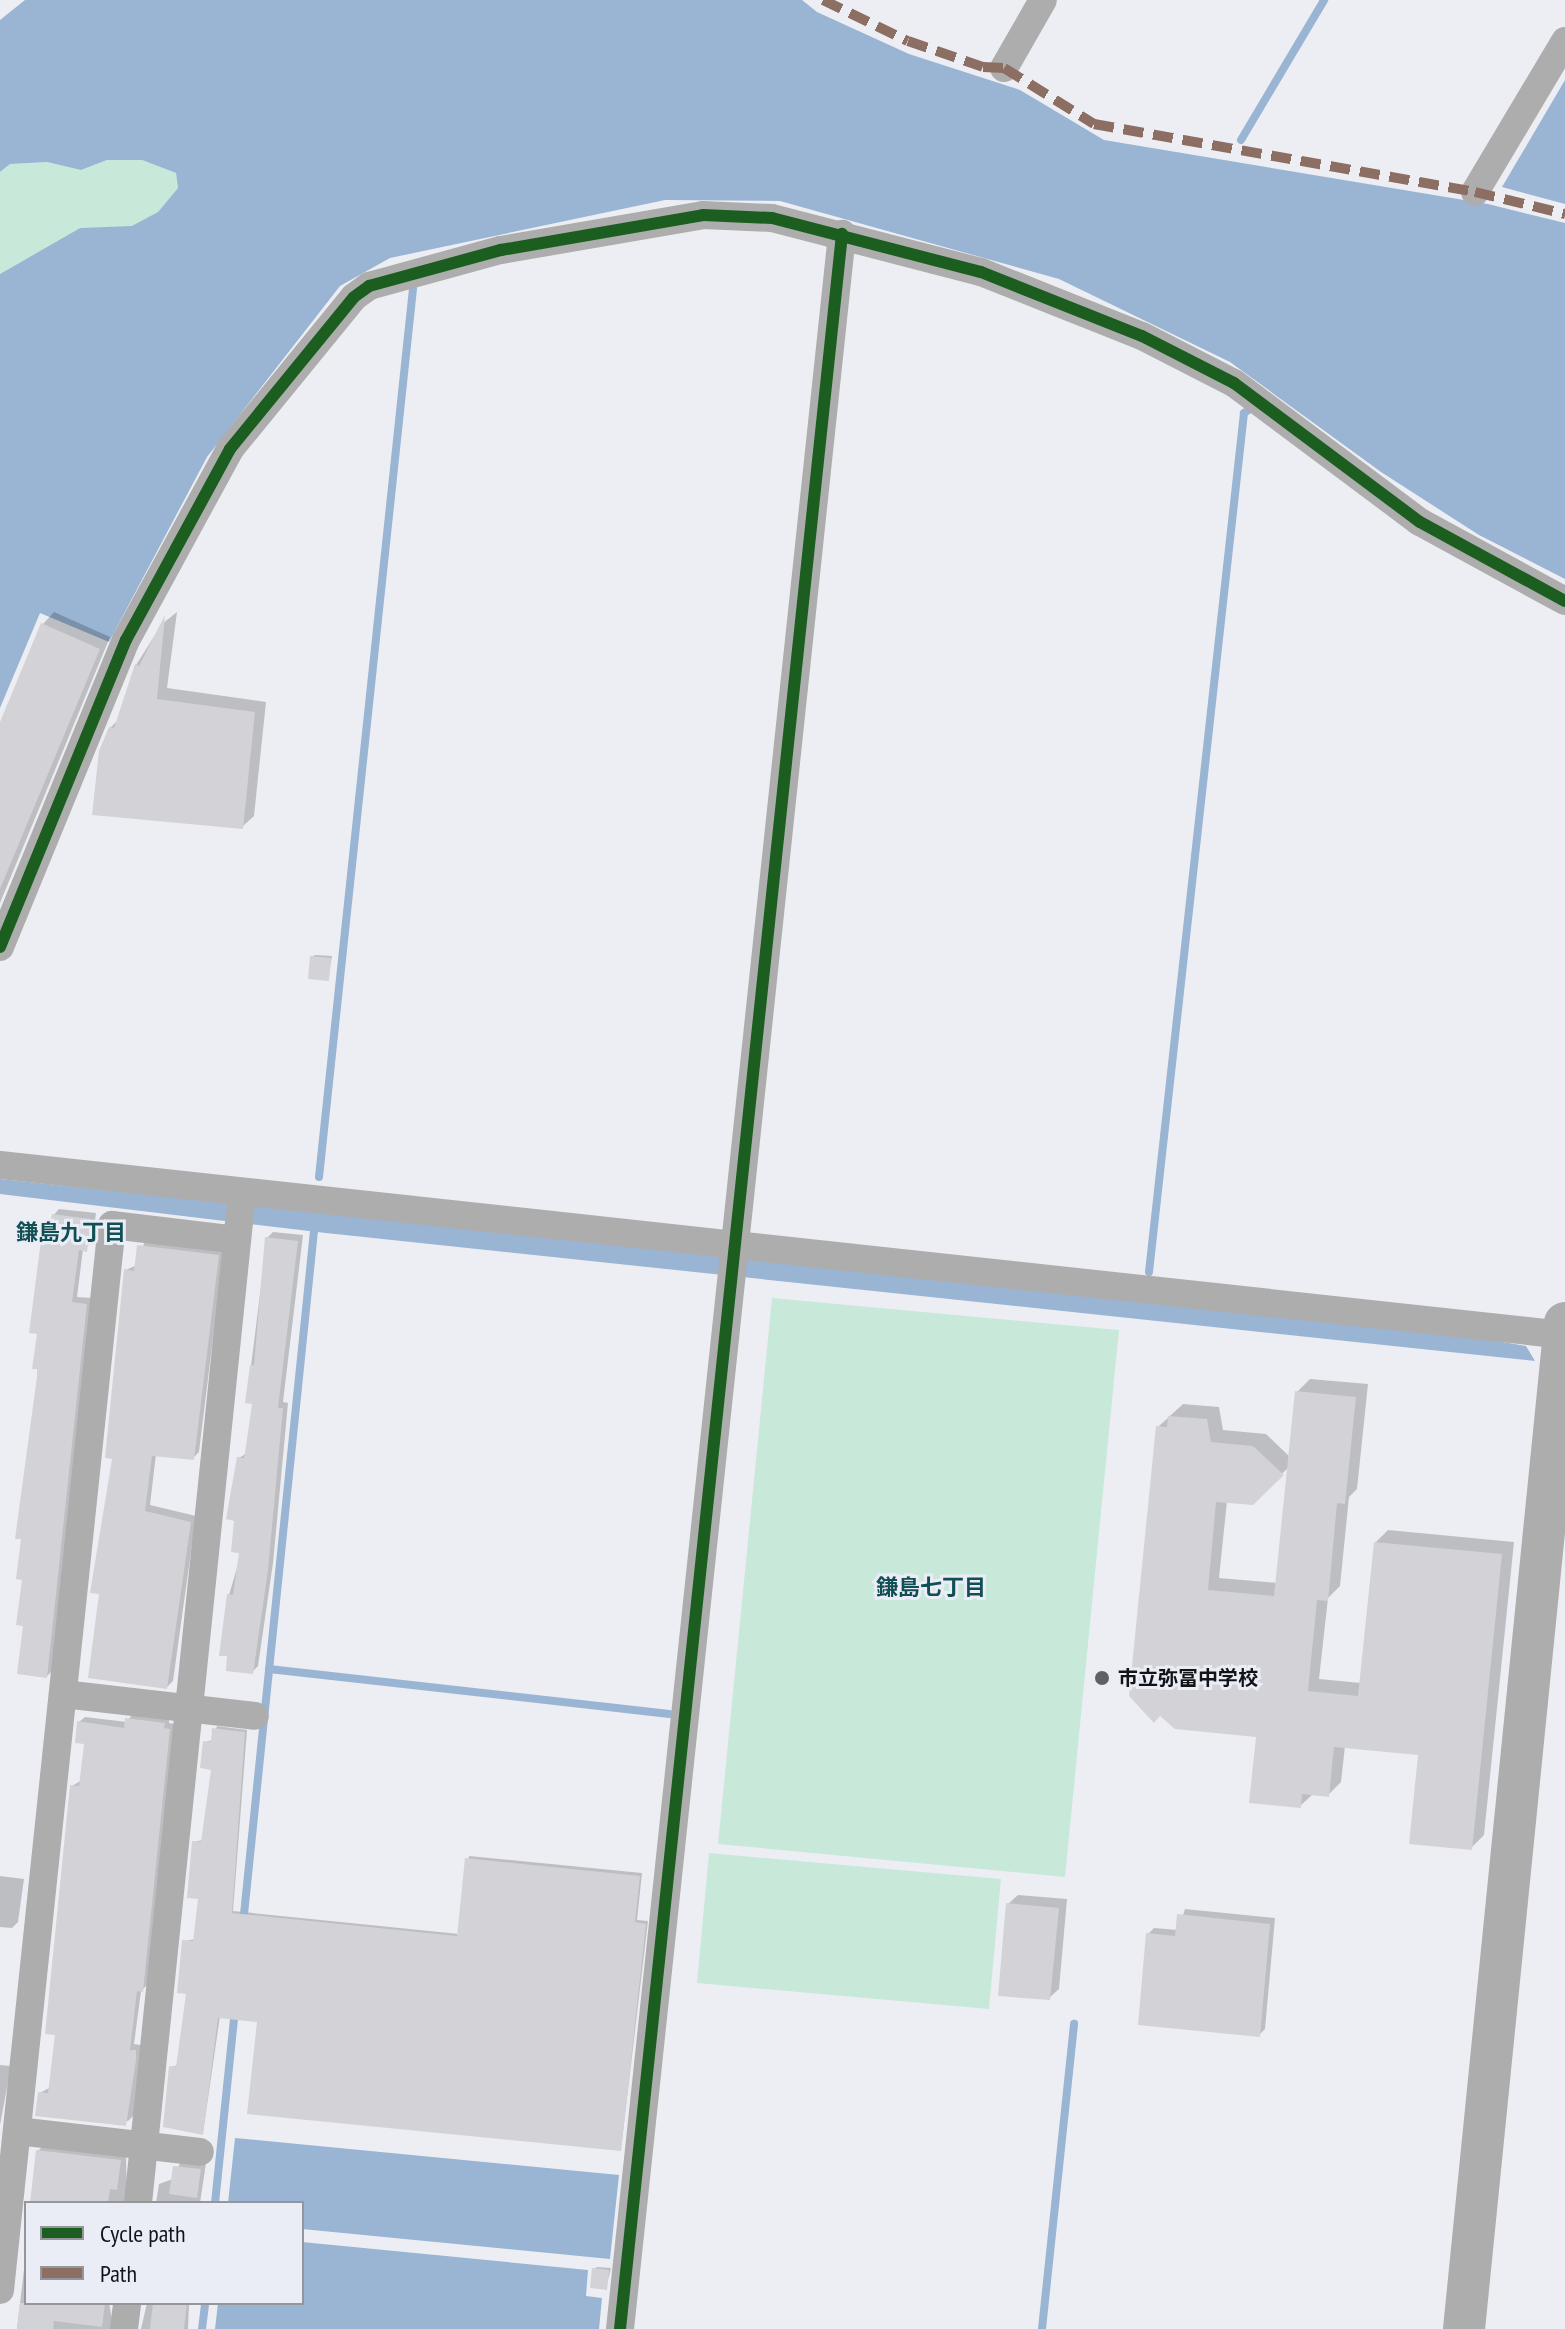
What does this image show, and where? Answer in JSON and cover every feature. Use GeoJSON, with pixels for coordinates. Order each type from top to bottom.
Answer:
{"type":"FeatureCollection","features":[{"type":"Feature","properties":{"kind":"street"},"geometry":{"type":"LineString","coordinates":[[1004,68],[1043,0]]}},
{"type":"Feature","properties":{"kind":"street"},"geometry":{"type":"LineString","coordinates":[[1475,192],[1565,41]]}},
{"type":"Feature","properties":{"kind":"street"},"geometry":{"type":"LineString","coordinates":[[0,947],[126,640],[201,493],[230,449],[354,297],[369,286],[501,250],[703,215],[772,218],[842,234],[1046,294],[1221,376],[1420,522],[1565,601]]}},
{"type":"Feature","properties":{"kind":"street"},"geometry":{"type":"LineString","coordinates":[[620,2329],[842,234]]}},
{"type":"Feature","properties":{"kind":"street"},"geometry":{"type":"LineString","coordinates":[[0,1165],[242,1194],[735,1243],[1564,1335]]}},
{"type":"Feature","properties":{"kind":"street"},"geometry":{"type":"LineString","coordinates":[[138,2201],[242,1194]]}},
{"type":"Feature","properties":{"kind":"street"},"geometry":{"type":"LineString","coordinates":[[0,2290],[112,1225],[237,1235]]}},
{"type":"Feature","properties":{"kind":"street"},"geometry":{"type":"LineString","coordinates":[[1464,2329],[1565,1323]]}},
{"type":"Feature","properties":{"kind":"street"},"geometry":{"type":"LineString","coordinates":[[63,1694],[255,1716]]}},
{"type":"Feature","properties":{"kind":"street"},"geometry":{"type":"LineString","coordinates":[[17,2131],[200,2152]]}},
{"type":"Feature","properties":{"kind":"street"},"geometry":{"type":"LineString","coordinates":[[124,2329],[127,2305]]}},
{"type":"Feature","properties":{"kind":"green space"},"geometry":{"type":"Polygon","coordinates":[[[107,160],[142,160],[176,173],[178,188],[158,212],[132,227],[80,228],[0,274],[0,172],[10,164],[47,162],[81,170],[107,160]]]}},
{"type":"Feature","properties":{"kind":"green space"},"geometry":{"type":"Polygon","coordinates":[[[772,1298],[1119,1330],[1065,1877],[718,1844],[772,1298]]]}},
{"type":"Feature","properties":{"kind":"green space"},"geometry":{"type":"Polygon","coordinates":[[[709,1853],[1001,1879],[989,2009],[697,1983],[709,1853]]]}},
{"type":"Feature","properties":{"kind":"water"},"geometry":{"type":"Polygon","coordinates":[[[25,0],[802,0],[817,12],[909,54],[1020,90],[1104,140],[1488,204],[1565,223],[1565,579],[1479,535],[1381,472],[1230,362],[1059,279],[780,201],[665,200],[390,258],[340,286],[207,457],[109,642],[40,613],[0,708],[0,274],[80,228],[132,226],[158,212],[178,188],[176,173],[142,160],[107,160],[81,170],[47,162],[10,164],[0,172],[0,20],[25,0]]]}},
{"type":"Feature","properties":{"kind":"water"},"geometry":{"type":"Polygon","coordinates":[[[1565,80],[1565,204],[1502,187],[1565,80]]]}},
{"type":"Feature","properties":{"kind":"water"},"geometry":{"type":"Polygon","coordinates":[[[0,1179],[1420,1328],[1526,1346],[1535,1361],[326,1233],[0,1194],[0,1179]]]}},
{"type":"Feature","properties":{"kind":"water"},"geometry":{"type":"Polygon","coordinates":[[[235,2138],[619,2175],[610,2259],[304,2229],[304,2201],[228,2201],[235,2138]]]}},
{"type":"Feature","properties":{"kind":"water"},"geometry":{"type":"Polygon","coordinates":[[[304,2242],[588,2270],[586,2296],[602,2298],[599,2329],[215,2329],[218,2305],[304,2305],[304,2242]]]}},
{"type":"Feature","properties":{"kind":"building"},"geometry":{"type":"Polygon","coordinates":[[[165,615],[157,699],[255,712],[243,829],[92,815],[99,751],[109,727],[114,728],[135,664],[139,666],[165,615]]]}},
{"type":"Feature","properties":{"kind":"building"},"geometry":{"type":"Polygon","coordinates":[[[41,623],[100,649],[0,889],[0,722],[41,623]]]}},
{"type":"Feature","properties":{"kind":"building"},"geometry":{"type":"Polygon","coordinates":[[[310,956],[331,958],[329,981],[308,979],[310,956]]]}},
{"type":"Feature","properties":{"kind":"building"},"geometry":{"type":"Polygon","coordinates":[[[52,1214],[91,1219],[87,1252],[79,1250],[72,1302],[87,1304],[47,1678],[17,1674],[23,1626],[16,1625],[22,1580],[16,1579],[21,1539],[15,1539],[38,1369],[32,1369],[37,1334],[29,1333],[43,1225],[50,1226],[52,1214]]]}},
{"type":"Feature","properties":{"kind":"building"},"geometry":{"type":"Polygon","coordinates":[[[265,1237],[298,1241],[278,1408],[283,1408],[268,1570],[253,1674],[226,1671],[227,1656],[219,1656],[227,1594],[233,1595],[239,1553],[231,1552],[234,1521],[226,1519],[237,1457],[244,1458],[252,1404],[245,1403],[250,1365],[254,1365],[265,1237]]]}},
{"type":"Feature","properties":{"kind":"building"},"geometry":{"type":"Polygon","coordinates":[[[137,1245],[219,1255],[194,1460],[152,1456],[145,1511],[191,1522],[167,1689],[88,1678],[99,1594],[90,1593],[112,1459],[105,1458],[124,1269],[134,1271],[137,1245]]]}},
{"type":"Feature","properties":{"kind":"building"},"geometry":{"type":"Polygon","coordinates":[[[1295,1391],[1356,1397],[1345,1504],[1337,1503],[1328,1601],[1317,1600],[1308,1691],[1358,1696],[1374,1542],[1502,1554],[1472,1850],[1409,1844],[1418,1755],[1334,1747],[1329,1797],[1302,1794],[1301,1808],[1249,1803],[1256,1737],[1175,1729],[1160,1716],[1154,1723],[1129,1696],[1156,1426],[1167,1427],[1168,1416],[1207,1419],[1211,1442],[1253,1446],[1284,1475],[1253,1505],[1216,1502],[1208,1590],[1274,1596],[1295,1391]]]}},
{"type":"Feature","properties":{"kind":"building"},"geometry":{"type":"Polygon","coordinates":[[[125,1718],[165,1723],[164,1728],[170,1729],[143,1992],[137,1991],[130,2050],[136,2050],[136,2060],[126,2126],[35,2116],[38,2092],[48,2093],[55,2035],[45,2034],[70,1785],[79,1786],[84,1744],[75,1743],[77,1721],[124,1728],[125,1718]]]}},
{"type":"Feature","properties":{"kind":"building"},"geometry":{"type":"Polygon","coordinates":[[[212,1728],[245,1732],[232,1913],[457,1936],[465,1858],[640,1876],[635,1922],[646,1924],[621,2151],[247,2114],[257,2022],[218,2018],[203,2135],[163,2127],[169,2066],[176,2067],[186,1994],[177,1993],[182,1940],[193,1941],[198,1899],[187,1898],[192,1841],[201,1842],[211,1770],[200,1768],[203,1741],[211,1742],[212,1728]]]}},
{"type":"Feature","properties":{"kind":"building"},"geometry":{"type":"Polygon","coordinates":[[[1006,1903],[1059,1908],[1050,2000],[998,1996],[1006,1903]]]}},
{"type":"Feature","properties":{"kind":"building"},"geometry":{"type":"Polygon","coordinates":[[[1177,1914],[1270,1924],[1260,2037],[1138,2025],[1146,1933],[1175,1936],[1177,1914]]]}},
{"type":"Feature","properties":{"kind":"building"},"geometry":{"type":"Polygon","coordinates":[[[36,2150],[121,2160],[117,2190],[110,2189],[108,2201],[30,2201],[36,2150]]]}},
{"type":"Feature","properties":{"kind":"building"},"geometry":{"type":"Polygon","coordinates":[[[173,2166],[201,2169],[197,2198],[169,2194],[173,2166]]]}},
{"type":"Feature","properties":{"kind":"building"},"geometry":{"type":"Polygon","coordinates":[[[592,2268],[609,2270],[607,2290],[590,2288],[592,2268]]]}},
{"type":"Feature","properties":{"kind":"building"},"geometry":{"type":"Polygon","coordinates":[[[20,2303],[105,2305],[102,2327],[54,2321],[53,2329],[17,2329],[20,2303]]]}},
{"type":"Feature","properties":{"kind":"building"},"geometry":{"type":"Polygon","coordinates":[[[153,2305],[187,2305],[184,2329],[150,2329],[153,2305]]]}},
{"type":"Feature","properties":{"kind":"waterway"},"geometry":{"type":"LineString","coordinates":[[1241,140],[1324,0]]}},
{"type":"Feature","properties":{"kind":"waterway"},"geometry":{"type":"LineString","coordinates":[[319,1177],[413,289]]}},
{"type":"Feature","properties":{"kind":"waterway"},"geometry":{"type":"LineString","coordinates":[[1149,1272],[1244,413],[1250,409]]}},
{"type":"Feature","properties":{"kind":"waterway"},"geometry":{"type":"LineString","coordinates":[[243,1924],[315,1221]]}},
{"type":"Feature","properties":{"kind":"waterway"},"geometry":{"type":"LineString","coordinates":[[269,1669],[669,1714]]}},
{"type":"Feature","properties":{"kind":"waterway"},"geometry":{"type":"LineString","coordinates":[[215,2201],[235,2009]]}},
{"type":"Feature","properties":{"kind":"waterway"},"geometry":{"type":"LineString","coordinates":[[1042,2329],[1074,2024]]}},
{"type":"Feature","properties":{"kind":"waterway"},"geometry":{"type":"LineString","coordinates":[[202,2329],[205,2305]]}},
{"type":"Feature","properties":{"kind":"marked path"},"geometry":{"type":"LineString","coordinates":[[823,0],[908,41],[983,67],[1004,68],[1094,124],[1475,192],[1565,214]]}},
{"type":"Feature","properties":{"kind":"cycle path"},"geometry":{"type":"LineString","coordinates":[[0,947],[126,640],[230,449],[354,297],[369,286],[501,250],[703,215],[772,218],[981,272],[1142,336],[1234,383],[1420,522],[1565,601]]}},
{"type":"Feature","properties":{"kind":"cycle path"},"geometry":{"type":"LineString","coordinates":[[620,2329],[842,234]]}},
{"type":"Feature","properties":{"kind":"place","name":"市立弥冨中学校"},"geometry":{"type":"Point","coordinates":[1102,1678]}},
{"type":"Feature","properties":{"kind":"district","name":"鎌島九丁目"},"geometry":{"type":"Point","coordinates":[71,1233]}},
{"type":"Feature","properties":{"kind":"district","name":"鎌島七丁目"},"geometry":{"type":"Point","coordinates":[931,1588]}}]}
